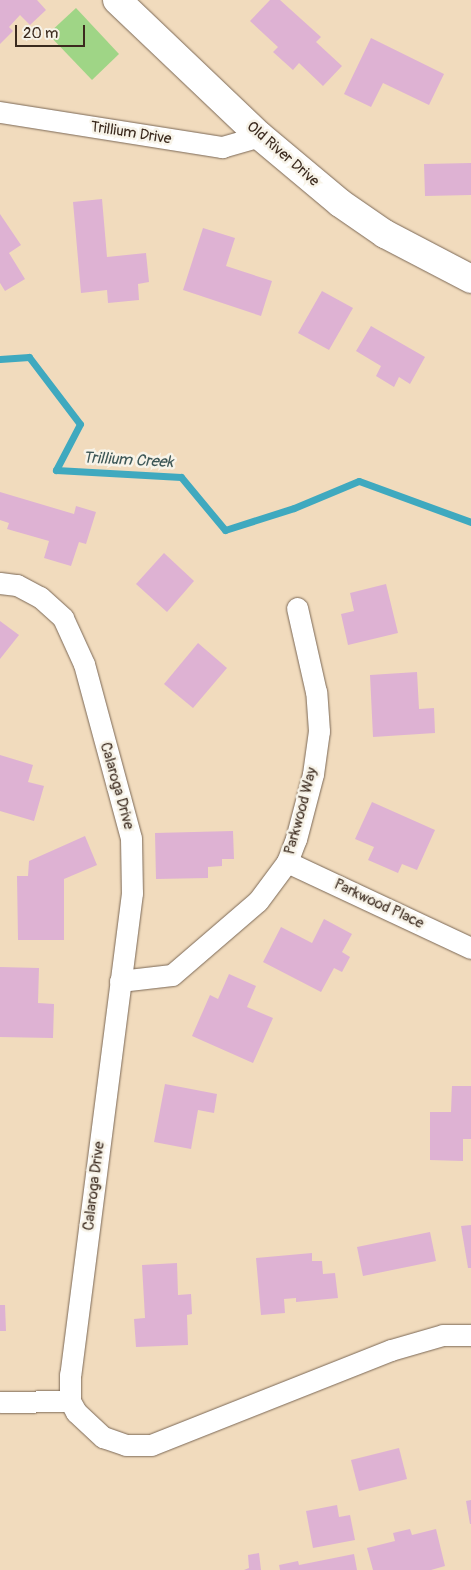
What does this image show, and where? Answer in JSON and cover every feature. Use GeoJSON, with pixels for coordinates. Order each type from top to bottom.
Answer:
{"type":"FeatureCollection","features":[{"type":"Feature","properties":{"kind":"street","name":"Old River Drive"},"geometry":{"type":"LineString","coordinates":[[117,0],[260,136],[361,218],[438,264],[471,279]]}},
{"type":"Feature","properties":{"kind":"street","name":"Trillium Drive"},"geometry":{"type":"LineString","coordinates":[[0,112],[222,147],[260,136]]}},
{"type":"Feature","properties":{"kind":"street","name":"Calaroga Drive"},"geometry":{"type":"LineString","coordinates":[[0,583],[17,585],[40,597],[63,618],[84,664],[131,838],[132,894],[70,1374],[70,1401]]}},
{"type":"Feature","properties":{"kind":"street","name":"Parkwood Way"},"geometry":{"type":"LineString","coordinates":[[120,981],[172,974],[258,901],[287,862],[296,840],[313,774],[319,730],[316,692],[297,608]]}},
{"type":"Feature","properties":{"kind":"street","name":"Parkwood Place"},"geometry":{"type":"LineString","coordinates":[[287,862],[471,948]]}},
{"type":"Feature","properties":{"kind":"street"},"geometry":{"type":"LineString","coordinates":[[0,1402],[70,1401],[84,1422],[103,1437],[126,1444],[151,1445],[276,1398],[391,1350],[443,1336],[471,1334]]}},
{"type":"Feature","properties":{"kind":"green space"},"geometry":{"type":"Polygon","coordinates":[[[76,8],[119,54],[92,80],[48,34],[76,8]]]}},
{"type":"Feature","properties":{"kind":"building"},"geometry":{"type":"Polygon","coordinates":[[[0,0],[37,0],[46,10],[30,25],[20,15],[9,27],[13,31],[0,44],[0,0]]]}},
{"type":"Feature","properties":{"kind":"building"},"geometry":{"type":"Polygon","coordinates":[[[270,0],[280,0],[321,37],[316,42],[342,66],[323,86],[299,63],[293,70],[273,52],[278,47],[250,21],[270,0]]]}},
{"type":"Feature","properties":{"kind":"building"},"geometry":{"type":"Polygon","coordinates":[[[371,38],[444,74],[429,105],[383,83],[371,107],[344,94],[371,38]]]}},
{"type":"Feature","properties":{"kind":"building"},"geometry":{"type":"Polygon","coordinates":[[[471,163],[471,195],[425,196],[424,164],[471,163]]]}},
{"type":"Feature","properties":{"kind":"building"},"geometry":{"type":"Polygon","coordinates":[[[102,199],[107,257],[146,253],[149,282],[138,284],[139,300],[108,303],[107,290],[81,293],[73,202],[102,199]]]}},
{"type":"Feature","properties":{"kind":"building"},"geometry":{"type":"Polygon","coordinates":[[[0,214],[21,245],[9,253],[25,279],[5,291],[0,283],[0,214]]]}},
{"type":"Feature","properties":{"kind":"building"},"geometry":{"type":"Polygon","coordinates":[[[203,228],[235,238],[226,266],[272,281],[261,316],[183,290],[203,228]]]}},
{"type":"Feature","properties":{"kind":"building"},"geometry":{"type":"Polygon","coordinates":[[[322,291],[353,308],[329,350],[298,333],[322,291]]]}},
{"type":"Feature","properties":{"kind":"building"},"geometry":{"type":"Polygon","coordinates":[[[371,326],[425,357],[410,384],[399,377],[394,387],[376,376],[381,366],[356,351],[371,326]]]}},
{"type":"Feature","properties":{"kind":"building"},"geometry":{"type":"Polygon","coordinates":[[[0,492],[74,514],[76,506],[96,512],[86,544],[79,542],[71,566],[44,558],[49,541],[7,529],[9,523],[0,520],[0,492]]]}},
{"type":"Feature","properties":{"kind":"building"},"geometry":{"type":"Polygon","coordinates":[[[164,553],[194,581],[167,612],[136,584],[164,553]]]}},
{"type":"Feature","properties":{"kind":"building"},"geometry":{"type":"Polygon","coordinates":[[[386,584],[398,633],[348,645],[341,614],[354,611],[350,593],[386,584]]]}},
{"type":"Feature","properties":{"kind":"building"},"geometry":{"type":"Polygon","coordinates":[[[0,621],[19,635],[0,659],[0,621]]]}},
{"type":"Feature","properties":{"kind":"building"},"geometry":{"type":"Polygon","coordinates":[[[198,643],[227,668],[193,708],[164,684],[198,643]]]}},
{"type":"Feature","properties":{"kind":"building"},"geometry":{"type":"Polygon","coordinates":[[[417,672],[419,709],[434,708],[435,733],[373,737],[370,675],[417,672]]]}},
{"type":"Feature","properties":{"kind":"building"},"geometry":{"type":"Polygon","coordinates":[[[0,755],[33,765],[28,782],[44,786],[34,821],[0,811],[0,755]]]}},
{"type":"Feature","properties":{"kind":"building"},"geometry":{"type":"Polygon","coordinates":[[[372,802],[435,830],[417,870],[402,864],[398,873],[368,860],[374,847],[355,839],[372,802]]]}},
{"type":"Feature","properties":{"kind":"building"},"geometry":{"type":"Polygon","coordinates":[[[233,831],[234,859],[222,859],[222,866],[208,867],[208,878],[156,879],[155,833],[233,831]]]}},
{"type":"Feature","properties":{"kind":"building"},"geometry":{"type":"Polygon","coordinates":[[[85,836],[97,865],[64,879],[64,940],[18,940],[17,876],[28,876],[29,861],[85,836]]]}},
{"type":"Feature","properties":{"kind":"building"},"geometry":{"type":"Polygon","coordinates":[[[324,919],[352,934],[342,952],[350,957],[342,972],[334,968],[321,992],[263,962],[281,927],[312,943],[324,919]]]}},
{"type":"Feature","properties":{"kind":"building"},"geometry":{"type":"Polygon","coordinates":[[[0,967],[39,968],[38,1003],[54,1004],[53,1038],[0,1037],[0,967]]]}},
{"type":"Feature","properties":{"kind":"building"},"geometry":{"type":"Polygon","coordinates":[[[229,974],[256,986],[247,1007],[273,1018],[253,1063],[192,1036],[210,995],[218,999],[229,974]]]}},
{"type":"Feature","properties":{"kind":"building"},"geometry":{"type":"Polygon","coordinates":[[[165,1084],[217,1094],[214,1113],[198,1110],[191,1149],[154,1142],[165,1084]]]}},
{"type":"Feature","properties":{"kind":"building"},"geometry":{"type":"Polygon","coordinates":[[[452,1086],[471,1086],[471,1139],[463,1139],[463,1161],[430,1160],[430,1112],[451,1112],[452,1086]]]}},
{"type":"Feature","properties":{"kind":"building"},"geometry":{"type":"Polygon","coordinates":[[[471,1225],[471,1268],[468,1268],[461,1226],[471,1225]]]}},
{"type":"Feature","properties":{"kind":"building"},"geometry":{"type":"Polygon","coordinates":[[[430,1232],[436,1261],[363,1276],[357,1247],[430,1232]]]}},
{"type":"Feature","properties":{"kind":"building"},"geometry":{"type":"Polygon","coordinates":[[[312,1253],[312,1261],[322,1261],[323,1274],[335,1273],[338,1298],[296,1302],[296,1298],[284,1299],[285,1313],[261,1315],[256,1258],[312,1253]]]}},
{"type":"Feature","properties":{"kind":"building"},"geometry":{"type":"Polygon","coordinates":[[[177,1263],[178,1295],[191,1294],[192,1314],[187,1315],[188,1345],[136,1347],[134,1319],[145,1318],[142,1265],[177,1263]]]}},
{"type":"Feature","properties":{"kind":"building"},"geometry":{"type":"Polygon","coordinates":[[[0,1305],[5,1305],[6,1331],[0,1331],[0,1305]]]}},
{"type":"Feature","properties":{"kind":"building"},"geometry":{"type":"Polygon","coordinates":[[[399,1448],[407,1479],[359,1491],[351,1460],[399,1448]]]}},
{"type":"Feature","properties":{"kind":"building"},"geometry":{"type":"Polygon","coordinates":[[[471,1500],[471,1524],[470,1524],[466,1501],[471,1500]]]}},
{"type":"Feature","properties":{"kind":"building"},"geometry":{"type":"Polygon","coordinates":[[[337,1505],[339,1517],[350,1515],[355,1540],[313,1548],[306,1511],[337,1505]]]}},
{"type":"Feature","properties":{"kind":"building"},"geometry":{"type":"Polygon","coordinates":[[[410,1529],[412,1535],[436,1529],[445,1566],[431,1570],[373,1570],[367,1548],[395,1541],[393,1533],[410,1529]]]}},
{"type":"Feature","properties":{"kind":"building"},"geometry":{"type":"Polygon","coordinates":[[[259,1553],[261,1570],[244,1570],[249,1568],[248,1555],[259,1553]]]}},
{"type":"Feature","properties":{"kind":"building"},"geometry":{"type":"Polygon","coordinates":[[[354,1554],[357,1570],[280,1570],[279,1565],[298,1561],[299,1565],[354,1554]]]}},
{"type":"Feature","properties":{"kind":"waterway","name":"Trillium Creek"},"geometry":{"type":"LineString","coordinates":[[0,359],[29,357],[80,424],[56,470],[181,477],[225,530],[294,508],[359,481],[471,522]]}}]}
